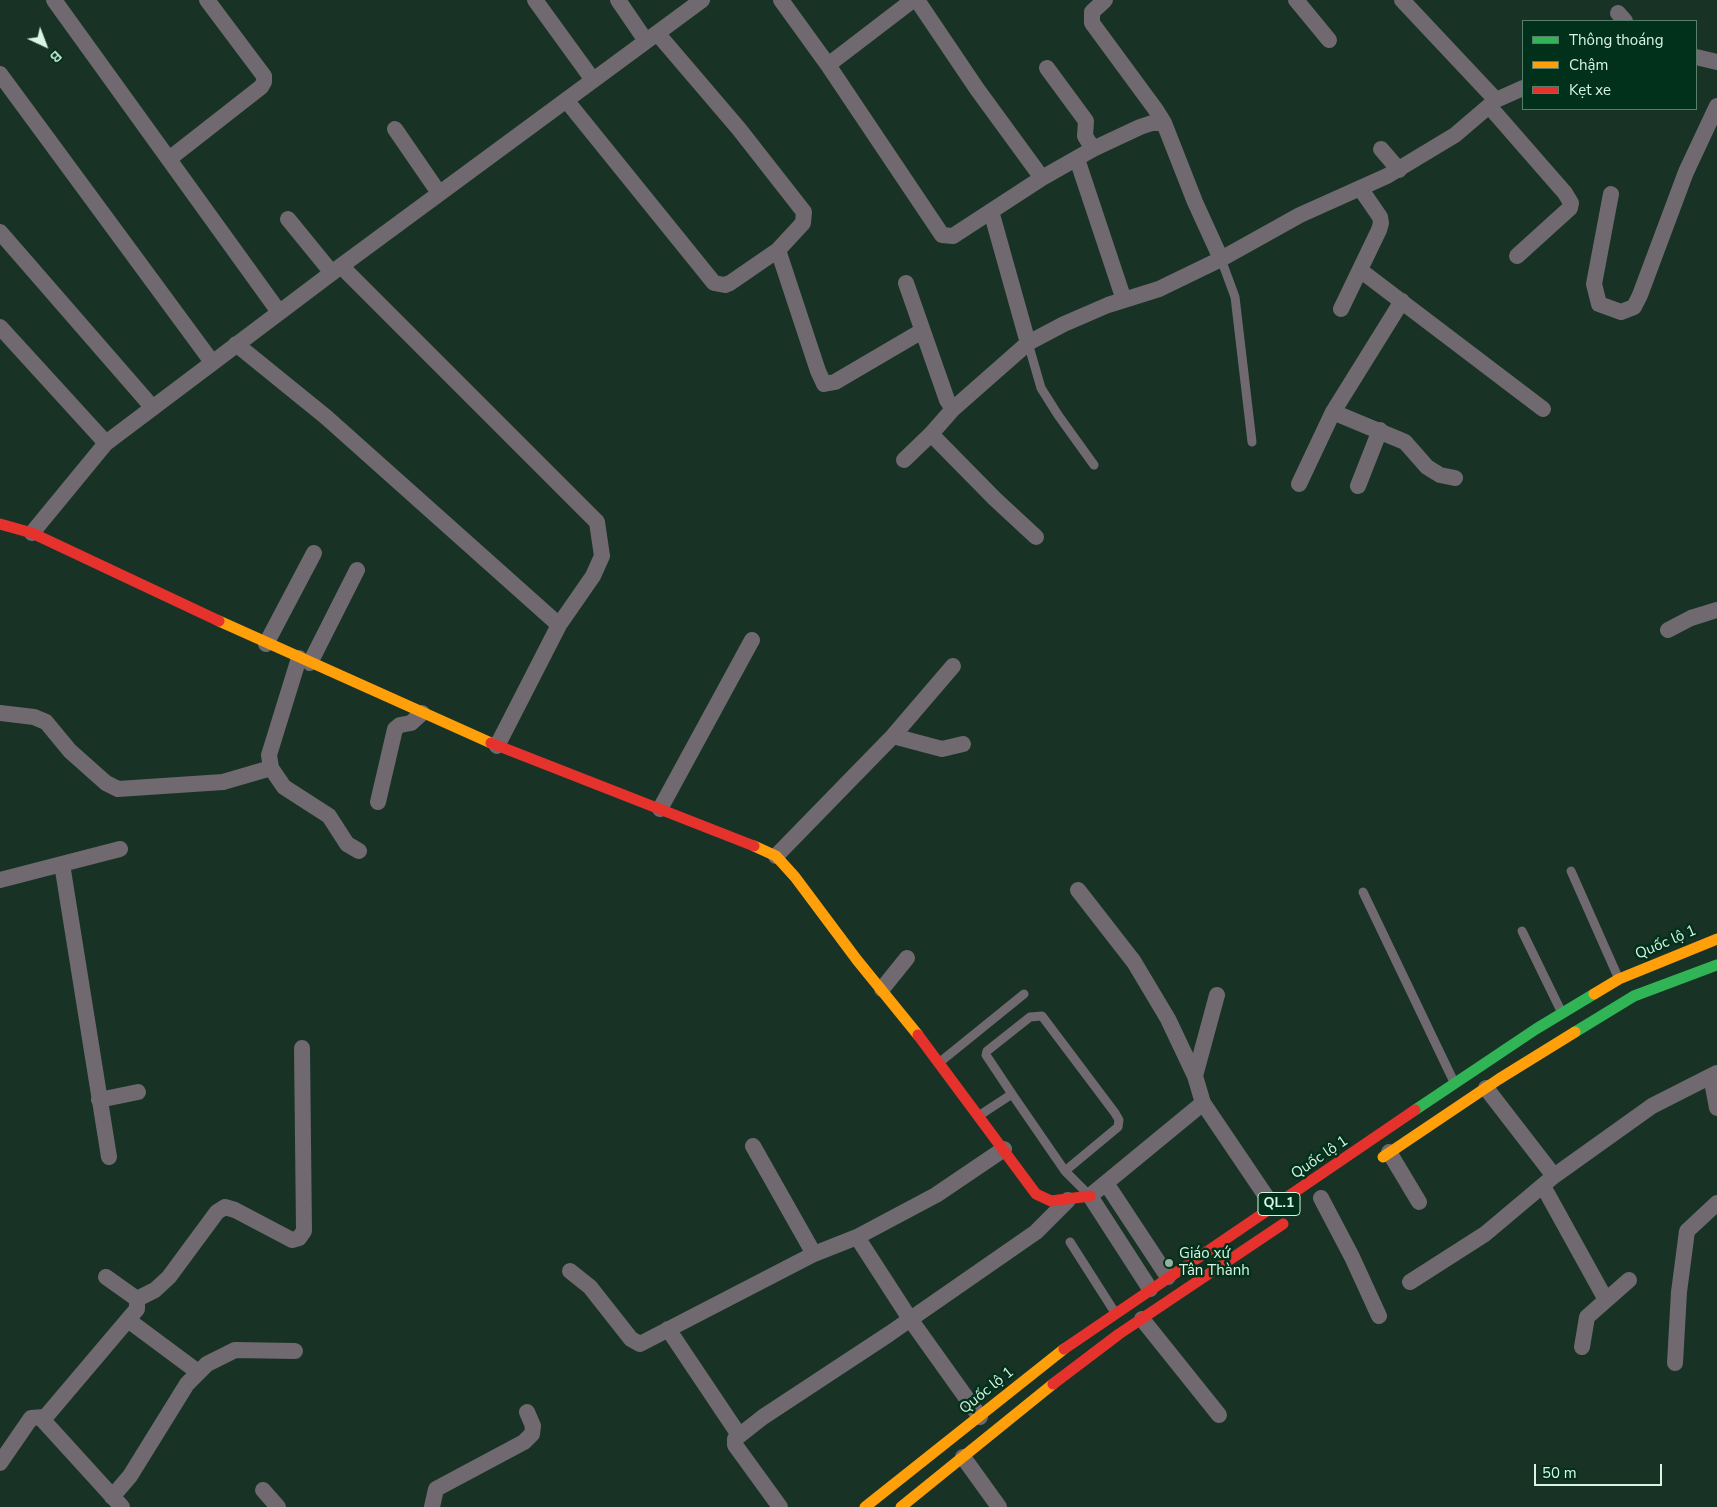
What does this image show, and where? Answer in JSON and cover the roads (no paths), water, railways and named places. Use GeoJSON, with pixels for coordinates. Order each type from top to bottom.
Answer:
{"type":"FeatureCollection","features":[{"type":"Feature","properties":{"kind":"main road"},"geometry":{"type":"LineString","coordinates":[[0,524],[32,533],[266,644],[497,746],[759,847],[776,856],[795,877],[940,1062],[1036,1194],[1051,1201],[1090,1196]]}},
{"type":"Feature","properties":{"kind":"main road","name":"Quốc lộ 1"},"geometry":{"type":"LineString","coordinates":[[865,1507],[1044,1363],[1150,1289],[1274,1208],[1455,1084],[1562,1014],[1619,980],[1717,939]]}},
{"type":"Feature","properties":{"kind":"main road"},"geometry":{"type":"LineString","coordinates":[[1374,1162],[1486,1088],[1634,996],[1717,965]]}},
{"type":"Feature","properties":{"kind":"main road","name":"QL.1"},"geometry":{"type":"LineString","coordinates":[[901,1507],[1048,1388],[1142,1319],[1289,1220]]}},
{"type":"Feature","properties":{"kind":"street"},"geometry":{"type":"LineString","coordinates":[[54,0],[279,312]]}},
{"type":"Feature","properties":{"kind":"street"},"geometry":{"type":"LineString","coordinates":[[169,159],[261,87],[264,82],[264,76],[207,0]]}},
{"type":"Feature","properties":{"kind":"street"},"geometry":{"type":"LineString","coordinates":[[535,0],[593,80]]}},
{"type":"Feature","properties":{"kind":"street"},"geometry":{"type":"LineString","coordinates":[[566,100],[714,283],[725,285],[730,283],[778,250],[803,223],[804,212],[738,130],[618,0]]}},
{"type":"Feature","properties":{"kind":"street"},"geometry":{"type":"LineString","coordinates":[[781,0],[828,65],[942,235],[953,236],[1042,178],[1093,149],[1140,126],[1164,123]]}},
{"type":"Feature","properties":{"kind":"street"},"geometry":{"type":"LineString","coordinates":[[828,65],[913,0]]}},
{"type":"Feature","properties":{"kind":"street"},"geometry":{"type":"LineString","coordinates":[[917,0],[977,89],[1042,178]]}},
{"type":"Feature","properties":{"kind":"street"},"geometry":{"type":"LineString","coordinates":[[1105,0],[1092,12],[1092,23],[1164,123],[1221,260]]}},
{"type":"Feature","properties":{"kind":"street"},"geometry":{"type":"LineString","coordinates":[[1296,0],[1329,40]]}},
{"type":"Feature","properties":{"kind":"street"},"geometry":{"type":"LineString","coordinates":[[1402,0],[1492,103],[1571,203],[1570,208],[1517,256]]}},
{"type":"Feature","properties":{"kind":"street"},"geometry":{"type":"LineString","coordinates":[[32,533],[106,443],[336,269],[652,37],[698,1]]}},
{"type":"Feature","properties":{"kind":"street"},"geometry":{"type":"LineString","coordinates":[[1697,57],[1717,62]]}},
{"type":"Feature","properties":{"kind":"street"},"geometry":{"type":"LineString","coordinates":[[1047,68],[1086,121],[1085,136],[1093,149]]}},
{"type":"Feature","properties":{"kind":"street"},"geometry":{"type":"LineString","coordinates":[[0,74],[212,362]]}},
{"type":"Feature","properties":{"kind":"street"},"geometry":{"type":"LineString","coordinates":[[904,460],[953,409],[1028,343],[1064,324],[1124,300],[1159,289],[1221,260],[1300,215],[1399,170],[1455,135],[1492,103],[1522,88]]}},
{"type":"Feature","properties":{"kind":"street"},"geometry":{"type":"LineString","coordinates":[[1611,194],[1594,284],[1600,304],[1620,312],[1634,307],[1640,295],[1686,172],[1717,106]]}},
{"type":"Feature","properties":{"kind":"street"},"geometry":{"type":"LineString","coordinates":[[395,129],[439,194]]}},
{"type":"Feature","properties":{"kind":"street"},"geometry":{"type":"LineString","coordinates":[[1381,149],[1399,170]]}},
{"type":"Feature","properties":{"kind":"street"},"geometry":{"type":"LineString","coordinates":[[1077,158],[1124,300]]}},
{"type":"Feature","properties":{"kind":"street"},"geometry":{"type":"LineString","coordinates":[[1340,309],[1381,222],[1380,216],[1360,188]]}},
{"type":"Feature","properties":{"kind":"street"},"geometry":{"type":"LineString","coordinates":[[991,211],[1028,343]]}},
{"type":"Feature","properties":{"kind":"street"},"geometry":{"type":"LineString","coordinates":[[288,218],[336,269],[597,522],[602,556],[593,576],[559,626],[497,746]]}},
{"type":"Feature","properties":{"kind":"street"},"geometry":{"type":"LineString","coordinates":[[0,232],[153,408]]}},
{"type":"Feature","properties":{"kind":"street"},"geometry":{"type":"LineString","coordinates":[[778,250],[824,384],[835,382],[922,331]]}},
{"type":"Feature","properties":{"kind":"street"},"geometry":{"type":"LineString","coordinates":[[1360,270],[1543,409]]}},
{"type":"Feature","properties":{"kind":"street"},"geometry":{"type":"LineString","coordinates":[[906,283],[947,400],[953,409]]}},
{"type":"Feature","properties":{"kind":"street"},"geometry":{"type":"LineString","coordinates":[[1299,484],[1333,412],[1402,301]]}},
{"type":"Feature","properties":{"kind":"street"},"geometry":{"type":"LineString","coordinates":[[0,327],[106,443]]}},
{"type":"Feature","properties":{"kind":"street"},"geometry":{"type":"LineString","coordinates":[[236,344],[326,416],[559,626]]}},
{"type":"Feature","properties":{"kind":"street"},"geometry":{"type":"LineString","coordinates":[[1333,412],[1405,442],[1434,472],[1454,478]]}},
{"type":"Feature","properties":{"kind":"street"},"geometry":{"type":"LineString","coordinates":[[1358,486],[1380,430]]}},
{"type":"Feature","properties":{"kind":"street"},"geometry":{"type":"LineString","coordinates":[[931,434],[995,499],[1036,537]]}},
{"type":"Feature","properties":{"kind":"street"},"geometry":{"type":"LineString","coordinates":[[266,644],[314,553]]}},
{"type":"Feature","properties":{"kind":"street"},"geometry":{"type":"LineString","coordinates":[[357,570],[305,661],[269,756],[271,768],[284,787],[329,816],[347,844],[359,851]]}},
{"type":"Feature","properties":{"kind":"street"},"geometry":{"type":"LineString","coordinates":[[1668,630],[1691,618],[1717,610]]}},
{"type":"Feature","properties":{"kind":"street"},"geometry":{"type":"LineString","coordinates":[[660,809],[752,640]]}},
{"type":"Feature","properties":{"kind":"street"},"geometry":{"type":"LineString","coordinates":[[776,856],[893,736],[953,666]]}},
{"type":"Feature","properties":{"kind":"street"},"geometry":{"type":"LineString","coordinates":[[378,802],[395,729],[400,725],[411,723],[422,712]]}},
{"type":"Feature","properties":{"kind":"street"},"geometry":{"type":"LineString","coordinates":[[0,713],[34,717],[46,722],[70,751],[106,783],[118,790],[223,782],[271,768]]}},
{"type":"Feature","properties":{"kind":"street"},"geometry":{"type":"LineString","coordinates":[[893,736],[942,749],[964,744]]}},
{"type":"Feature","properties":{"kind":"street"},"geometry":{"type":"LineString","coordinates":[[0,880],[120,849]]}},
{"type":"Feature","properties":{"kind":"street"},"geometry":{"type":"LineString","coordinates":[[62,864],[109,1157]]}},
{"type":"Feature","properties":{"kind":"street"},"geometry":{"type":"LineString","coordinates":[[1078,890],[1134,962],[1168,1018],[1195,1076],[1203,1103],[1274,1208]]}},
{"type":"Feature","properties":{"kind":"street"},"geometry":{"type":"LineString","coordinates":[[882,989],[906,958]]}},
{"type":"Feature","properties":{"kind":"street"},"geometry":{"type":"LineString","coordinates":[[1195,1076],[1217,995]]}},
{"type":"Feature","properties":{"kind":"street"},"geometry":{"type":"LineString","coordinates":[[138,1300],[155,1290],[169,1277],[217,1212],[226,1207],[292,1240],[300,1238],[304,1231],[302,1048]]}},
{"type":"Feature","properties":{"kind":"street"},"geometry":{"type":"LineString","coordinates":[[1410,1282],[1485,1234],[1548,1181],[1652,1106],[1714,1074],[1717,1108]]}},
{"type":"Feature","properties":{"kind":"street"},"geometry":{"type":"LineString","coordinates":[[1486,1088],[1548,1181],[1606,1300]]}},
{"type":"Feature","properties":{"kind":"street"},"geometry":{"type":"LineString","coordinates":[[99,1100],[138,1092]]}},
{"type":"Feature","properties":{"kind":"street"},"geometry":{"type":"LineString","coordinates":[[1150,1289],[1090,1196],[1203,1103]]}},
{"type":"Feature","properties":{"kind":"street"},"geometry":{"type":"LineString","coordinates":[[753,1146],[814,1254]]}},
{"type":"Feature","properties":{"kind":"street"},"geometry":{"type":"LineString","coordinates":[[570,1271],[590,1287],[636,1343],[640,1344],[814,1254],[857,1237],[936,1195],[1004,1149]]}},
{"type":"Feature","properties":{"kind":"street"},"geometry":{"type":"LineString","coordinates":[[1389,1152],[1419,1202]]}},
{"type":"Feature","properties":{"kind":"street"},"geometry":{"type":"LineString","coordinates":[[1106,1183],[1168,1277]]}},
{"type":"Feature","properties":{"kind":"street"},"geometry":{"type":"LineString","coordinates":[[1321,1198],[1352,1257],[1378,1316]]}},
{"type":"Feature","properties":{"kind":"street"},"geometry":{"type":"LineString","coordinates":[[780,1507],[735,1445],[735,1439],[1036,1232],[1068,1200]]}},
{"type":"Feature","properties":{"kind":"street"},"geometry":{"type":"LineString","coordinates":[[1675,1363],[1687,1231],[1717,1203]]}},
{"type":"Feature","properties":{"kind":"street"},"geometry":{"type":"LineString","coordinates":[[857,1237],[910,1319],[980,1416]]}},
{"type":"Feature","properties":{"kind":"street"},"geometry":{"type":"LineString","coordinates":[[106,1278],[138,1300]]}},
{"type":"Feature","properties":{"kind":"street"},"geometry":{"type":"LineString","coordinates":[[1582,1347],[1587,1317],[1629,1280]]}},
{"type":"Feature","properties":{"kind":"street"},"geometry":{"type":"LineString","coordinates":[[0,1463],[31,1418],[41,1418],[48,1414],[79,1380],[137,1309],[138,1300]]}},
{"type":"Feature","properties":{"kind":"street"},"geometry":{"type":"LineString","coordinates":[[1142,1319],[1219,1415]]}},
{"type":"Feature","properties":{"kind":"street"},"geometry":{"type":"LineString","coordinates":[[128,1320],[198,1372]]}},
{"type":"Feature","properties":{"kind":"street"},"geometry":{"type":"LineString","coordinates":[[668,1329],[739,1435]]}},
{"type":"Feature","properties":{"kind":"street"},"geometry":{"type":"LineString","coordinates":[[41,1418],[117,1502],[130,1476],[172,1407],[198,1372],[207,1364],[235,1350],[295,1351]]}},
{"type":"Feature","properties":{"kind":"street"},"geometry":{"type":"LineString","coordinates":[[432,1507],[436,1489],[524,1442],[532,1434],[534,1426],[527,1412]]}},
{"type":"Feature","properties":{"kind":"street"},"geometry":{"type":"LineString","coordinates":[[963,1456],[999,1507]]}},
{"type":"Feature","properties":{"kind":"street"},"geometry":{"type":"LineString","coordinates":[[263,1490],[278,1507]]}},
{"type":"Feature","properties":{"kind":"lane"},"geometry":{"type":"LineString","coordinates":[[1221,260],[1235,297],[1252,442]]}},
{"type":"Feature","properties":{"kind":"lane"},"geometry":{"type":"LineString","coordinates":[[1028,343],[1041,388],[1094,465]]}},
{"type":"Feature","properties":{"kind":"lane"},"geometry":{"type":"LineString","coordinates":[[1571,871],[1619,980]]}},
{"type":"Feature","properties":{"kind":"lane"},"geometry":{"type":"LineString","coordinates":[[1363,892],[1455,1084]]}},
{"type":"Feature","properties":{"kind":"lane"},"geometry":{"type":"LineString","coordinates":[[1522,931],[1562,1014]]}},
{"type":"Feature","properties":{"kind":"lane"},"geometry":{"type":"LineString","coordinates":[[940,1062],[1024,994]]}},
{"type":"Feature","properties":{"kind":"lane"},"geometry":{"type":"LineString","coordinates":[[1066,1171],[1118,1127],[1119,1120],[1042,1016],[1030,1017],[987,1051],[986,1055],[1066,1171],[1090,1196]]}},
{"type":"Feature","properties":{"kind":"lane"},"geometry":{"type":"LineString","coordinates":[[980,1115],[1012,1094]]}},
{"type":"Feature","properties":{"kind":"lane"},"geometry":{"type":"LineString","coordinates":[[1070,1242],[1116,1313]]}},
{"type":"Feature","properties":{"kind":"place","name":"Giáo xứ Tân Thành"},"geometry":{"type":"Point","coordinates":[1169,1263]}}]}
